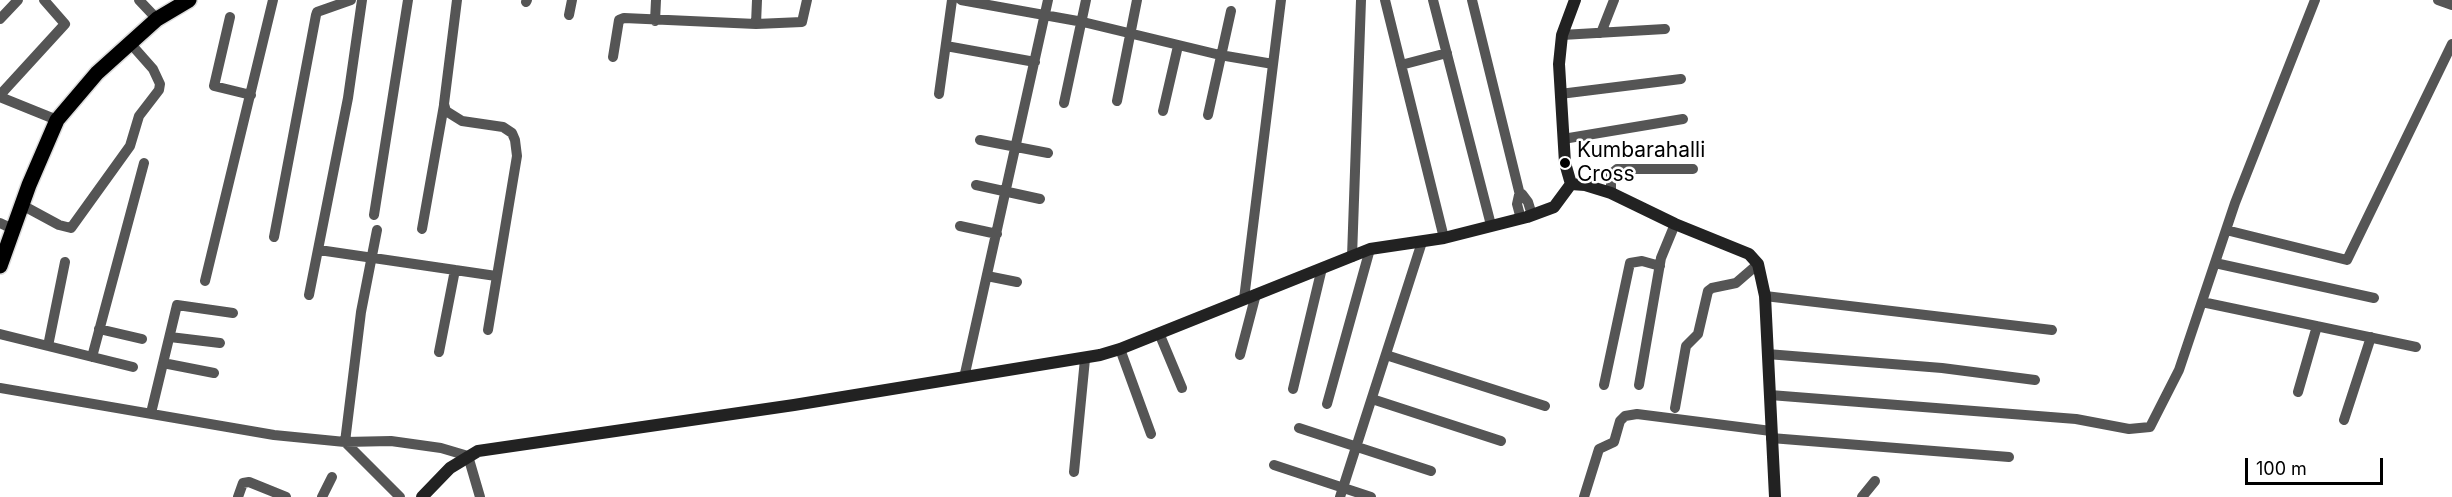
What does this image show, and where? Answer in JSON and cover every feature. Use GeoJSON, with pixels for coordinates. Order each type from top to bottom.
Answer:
{"type":"FeatureCollection","features":[{"type":"Feature","properties":{"kind":"main road"},"geometry":{"type":"LineString","coordinates":[[0,266],[7,226],[22,205],[57,120],[98,73],[130,43],[157,19],[189,0]]}},
{"type":"Feature","properties":{"kind":"street"},"geometry":{"type":"LineString","coordinates":[[0,19],[18,0]]}},
{"type":"Feature","properties":{"kind":"street"},"geometry":{"type":"LineString","coordinates":[[44,0],[65,24],[0,96],[57,120]]}},
{"type":"Feature","properties":{"kind":"street"},"geometry":{"type":"LineString","coordinates":[[139,0],[157,19]]}},
{"type":"Feature","properties":{"kind":"street"},"geometry":{"type":"LineString","coordinates":[[205,281],[273,0]]}},
{"type":"Feature","properties":{"kind":"street"},"geometry":{"type":"LineString","coordinates":[[274,237],[315,15],[317,12],[351,0]]}},
{"type":"Feature","properties":{"kind":"street"},"geometry":{"type":"LineString","coordinates":[[309,295],[348,98],[362,0]]}},
{"type":"Feature","properties":{"kind":"street"},"geometry":{"type":"LineString","coordinates":[[374,215],[408,0]]}},
{"type":"Feature","properties":{"kind":"street"},"geometry":{"type":"LineString","coordinates":[[422,229],[444,105],[457,0]]}},
{"type":"Feature","properties":{"kind":"street"},"geometry":{"type":"LineString","coordinates":[[569,15],[572,0]]}},
{"type":"Feature","properties":{"kind":"street"},"geometry":{"type":"LineString","coordinates":[[655,21],[656,0]]}},
{"type":"Feature","properties":{"kind":"street"},"geometry":{"type":"LineString","coordinates":[[756,24],[758,0]]}},
{"type":"Feature","properties":{"kind":"street"},"geometry":{"type":"LineString","coordinates":[[613,57],[619,20],[624,18],[756,24],[802,22],[807,0]]}},
{"type":"Feature","properties":{"kind":"street"},"geometry":{"type":"LineString","coordinates":[[939,94],[952,0]]}},
{"type":"Feature","properties":{"kind":"street"},"geometry":{"type":"LineString","coordinates":[[961,0],[1083,22],[1220,55],[1273,64]]}},
{"type":"Feature","properties":{"kind":"street"},"geometry":{"type":"LineString","coordinates":[[964,378],[1048,0]]}},
{"type":"Feature","properties":{"kind":"street"},"geometry":{"type":"LineString","coordinates":[[1064,103],[1086,0]]}},
{"type":"Feature","properties":{"kind":"street"},"geometry":{"type":"LineString","coordinates":[[1117,101],[1137,0]]}},
{"type":"Feature","properties":{"kind":"street"},"geometry":{"type":"LineString","coordinates":[[1240,355],[1250,297],[1281,0]]}},
{"type":"Feature","properties":{"kind":"street"},"geometry":{"type":"LineString","coordinates":[[1352,256],[1362,0]]}},
{"type":"Feature","properties":{"kind":"street"},"geometry":{"type":"LineString","coordinates":[[1385,0],[1444,238]]}},
{"type":"Feature","properties":{"kind":"street"},"geometry":{"type":"LineString","coordinates":[[1433,0],[1491,225]]}},
{"type":"Feature","properties":{"kind":"street"},"geometry":{"type":"LineString","coordinates":[[1472,0],[1521,195],[1528,201],[1527,217]]}},
{"type":"Feature","properties":{"kind":"street"},"geometry":{"type":"LineString","coordinates":[[1571,184],[1565,163],[1559,64],[1562,35],[1575,0]]}},
{"type":"Feature","properties":{"kind":"street"},"geometry":{"type":"LineString","coordinates":[[1601,33],[1614,0]]}},
{"type":"Feature","properties":{"kind":"street"},"geometry":{"type":"LineString","coordinates":[[1770,395],[2076,419],[2142,430],[2150,428],[2179,370],[2226,230],[2314,0]]}},
{"type":"Feature","properties":{"kind":"street"},"geometry":{"type":"LineString","coordinates":[[2438,0],[2452,5]]}},
{"type":"Feature","properties":{"kind":"street"},"geometry":{"type":"LineString","coordinates":[[1208,115],[1231,11]]}},
{"type":"Feature","properties":{"kind":"street"},"geometry":{"type":"LineString","coordinates":[[230,17],[214,86],[250,95]]}},
{"type":"Feature","properties":{"kind":"street"},"geometry":{"type":"LineString","coordinates":[[1562,35],[1665,29]]}},
{"type":"Feature","properties":{"kind":"street"},"geometry":{"type":"LineString","coordinates":[[22,205],[59,225],[71,228],[124,154],[133,138],[139,116],[159,90],[160,84],[153,69],[130,43]]}},
{"type":"Feature","properties":{"kind":"street"},"geometry":{"type":"LineString","coordinates":[[2226,230],[2347,260],[2452,44]]}},
{"type":"Feature","properties":{"kind":"street"},"geometry":{"type":"LineString","coordinates":[[1163,111],[1178,45]]}},
{"type":"Feature","properties":{"kind":"street"},"geometry":{"type":"LineString","coordinates":[[946,46],[1035,62]]}},
{"type":"Feature","properties":{"kind":"street"},"geometry":{"type":"LineString","coordinates":[[1401,65],[1447,52]]}},
{"type":"Feature","properties":{"kind":"street"},"geometry":{"type":"LineString","coordinates":[[1560,94],[1681,80]]}},
{"type":"Feature","properties":{"kind":"street"},"geometry":{"type":"LineString","coordinates":[[444,105],[451,116],[462,121],[503,127],[512,133],[515,140],[517,156],[488,330]]}},
{"type":"Feature","properties":{"kind":"street"},"geometry":{"type":"LineString","coordinates":[[1563,140],[1683,119]]}},
{"type":"Feature","properties":{"kind":"street"},"geometry":{"type":"LineString","coordinates":[[980,140],[1048,153]]}},
{"type":"Feature","properties":{"kind":"street"},"geometry":{"type":"LineString","coordinates":[[92,357],[144,163]]}},
{"type":"Feature","properties":{"kind":"street"},"geometry":{"type":"LineString","coordinates":[[1611,193],[1611,174],[1617,169],[1693,169]]}},
{"type":"Feature","properties":{"kind":"street"},"geometry":{"type":"LineString","coordinates":[[976,184],[1040,199]]}},
{"type":"Feature","properties":{"kind":"street"},"geometry":{"type":"LineString","coordinates":[[1571,184],[1585,185],[1611,193],[1675,224],[1749,254],[1758,264],[1765,296],[1775,497]]}},
{"type":"Feature","properties":{"kind":"street"},"geometry":{"type":"LineString","coordinates":[[422,497],[450,468],[478,451],[794,405],[1085,359],[1120,349],[1370,249],[1444,238],[1527,217],[1554,207],[1571,184]]}},
{"type":"Feature","properties":{"kind":"street"},"geometry":{"type":"LineString","coordinates":[[1639,385],[1660,266],[1675,224]]}},
{"type":"Feature","properties":{"kind":"street"},"geometry":{"type":"LineString","coordinates":[[960,226],[997,234]]}},
{"type":"Feature","properties":{"kind":"street"},"geometry":{"type":"LineString","coordinates":[[345,442],[361,312],[377,230]]}},
{"type":"Feature","properties":{"kind":"street"},"geometry":{"type":"LineString","coordinates":[[1342,492],[1422,242]]}},
{"type":"Feature","properties":{"kind":"street"},"geometry":{"type":"LineString","coordinates":[[1327,404],[1370,249]]}},
{"type":"Feature","properties":{"kind":"street"},"geometry":{"type":"LineString","coordinates":[[319,250],[496,276]]}},
{"type":"Feature","properties":{"kind":"street"},"geometry":{"type":"LineString","coordinates":[[1604,385],[1630,263],[1642,261],[1660,266]]}},
{"type":"Feature","properties":{"kind":"street"},"geometry":{"type":"LineString","coordinates":[[48,346],[65,262]]}},
{"type":"Feature","properties":{"kind":"street"},"geometry":{"type":"LineString","coordinates":[[2215,263],[2374,298]]}},
{"type":"Feature","properties":{"kind":"street"},"geometry":{"type":"LineString","coordinates":[[1675,408],[1686,346],[1698,334],[1708,291],[1736,283],[1758,264]]}},
{"type":"Feature","properties":{"kind":"street"},"geometry":{"type":"LineString","coordinates":[[1293,389],[1323,268]]}},
{"type":"Feature","properties":{"kind":"street"},"geometry":{"type":"LineString","coordinates":[[439,352],[455,270]]}},
{"type":"Feature","properties":{"kind":"street"},"geometry":{"type":"LineString","coordinates":[[987,276],[1017,282]]}},
{"type":"Feature","properties":{"kind":"street"},"geometry":{"type":"LineString","coordinates":[[1765,296],[2052,330]]}},
{"type":"Feature","properties":{"kind":"street"},"geometry":{"type":"LineString","coordinates":[[2202,302],[2416,347]]}},
{"type":"Feature","properties":{"kind":"street"},"geometry":{"type":"LineString","coordinates":[[151,413],[179,304],[233,313]]}},
{"type":"Feature","properties":{"kind":"street"},"geometry":{"type":"LineString","coordinates":[[2298,392],[2317,326]]}},
{"type":"Feature","properties":{"kind":"street"},"geometry":{"type":"LineString","coordinates":[[99,329],[142,339]]}},
{"type":"Feature","properties":{"kind":"street"},"geometry":{"type":"LineString","coordinates":[[1159,333],[1182,388]]}},
{"type":"Feature","properties":{"kind":"street"},"geometry":{"type":"LineString","coordinates":[[0,334],[133,367]]}},
{"type":"Feature","properties":{"kind":"street"},"geometry":{"type":"LineString","coordinates":[[170,337],[220,344]]}},
{"type":"Feature","properties":{"kind":"street"},"geometry":{"type":"LineString","coordinates":[[2344,420],[2371,337]]}},
{"type":"Feature","properties":{"kind":"street"},"geometry":{"type":"LineString","coordinates":[[1120,349],[1151,434]]}},
{"type":"Feature","properties":{"kind":"street"},"geometry":{"type":"LineString","coordinates":[[1767,354],[1942,368],[2035,380]]}},
{"type":"Feature","properties":{"kind":"street"},"geometry":{"type":"LineString","coordinates":[[1386,355],[1545,406]]}},
{"type":"Feature","properties":{"kind":"street"},"geometry":{"type":"LineString","coordinates":[[1074,472],[1085,359]]}},
{"type":"Feature","properties":{"kind":"street"},"geometry":{"type":"LineString","coordinates":[[163,363],[214,373]]}},
{"type":"Feature","properties":{"kind":"street"},"geometry":{"type":"LineString","coordinates":[[0,388],[274,435],[345,442],[391,441],[441,448],[468,456]]}},
{"type":"Feature","properties":{"kind":"street"},"geometry":{"type":"LineString","coordinates":[[1372,399],[1501,441]]}},
{"type":"Feature","properties":{"kind":"street"},"geometry":{"type":"LineString","coordinates":[[1584,497],[1599,449],[1614,442],[1620,421],[1625,416],[1637,414],[1771,435],[2008,457]]}},
{"type":"Feature","properties":{"kind":"street"},"geometry":{"type":"LineString","coordinates":[[1299,428],[1431,471]]}},
{"type":"Feature","properties":{"kind":"street"},"geometry":{"type":"LineString","coordinates":[[345,442],[400,497]]}},
{"type":"Feature","properties":{"kind":"street"},"geometry":{"type":"LineString","coordinates":[[468,456],[480,497]]}},
{"type":"Feature","properties":{"kind":"street"},"geometry":{"type":"LineString","coordinates":[[1274,465],[1342,492],[1371,497]]}},
{"type":"Feature","properties":{"kind":"street"},"geometry":{"type":"LineString","coordinates":[[322,497],[332,477]]}},
{"type":"Feature","properties":{"kind":"street"},"geometry":{"type":"LineString","coordinates":[[1862,497],[1875,481]]}},
{"type":"Feature","properties":{"kind":"street"},"geometry":{"type":"LineString","coordinates":[[238,497],[243,483],[249,482],[286,497]]}},
{"type":"Feature","properties":{"kind":"place","name":"Kumbarahalli Cross"},"geometry":{"type":"Point","coordinates":[1565,163]}}]}
